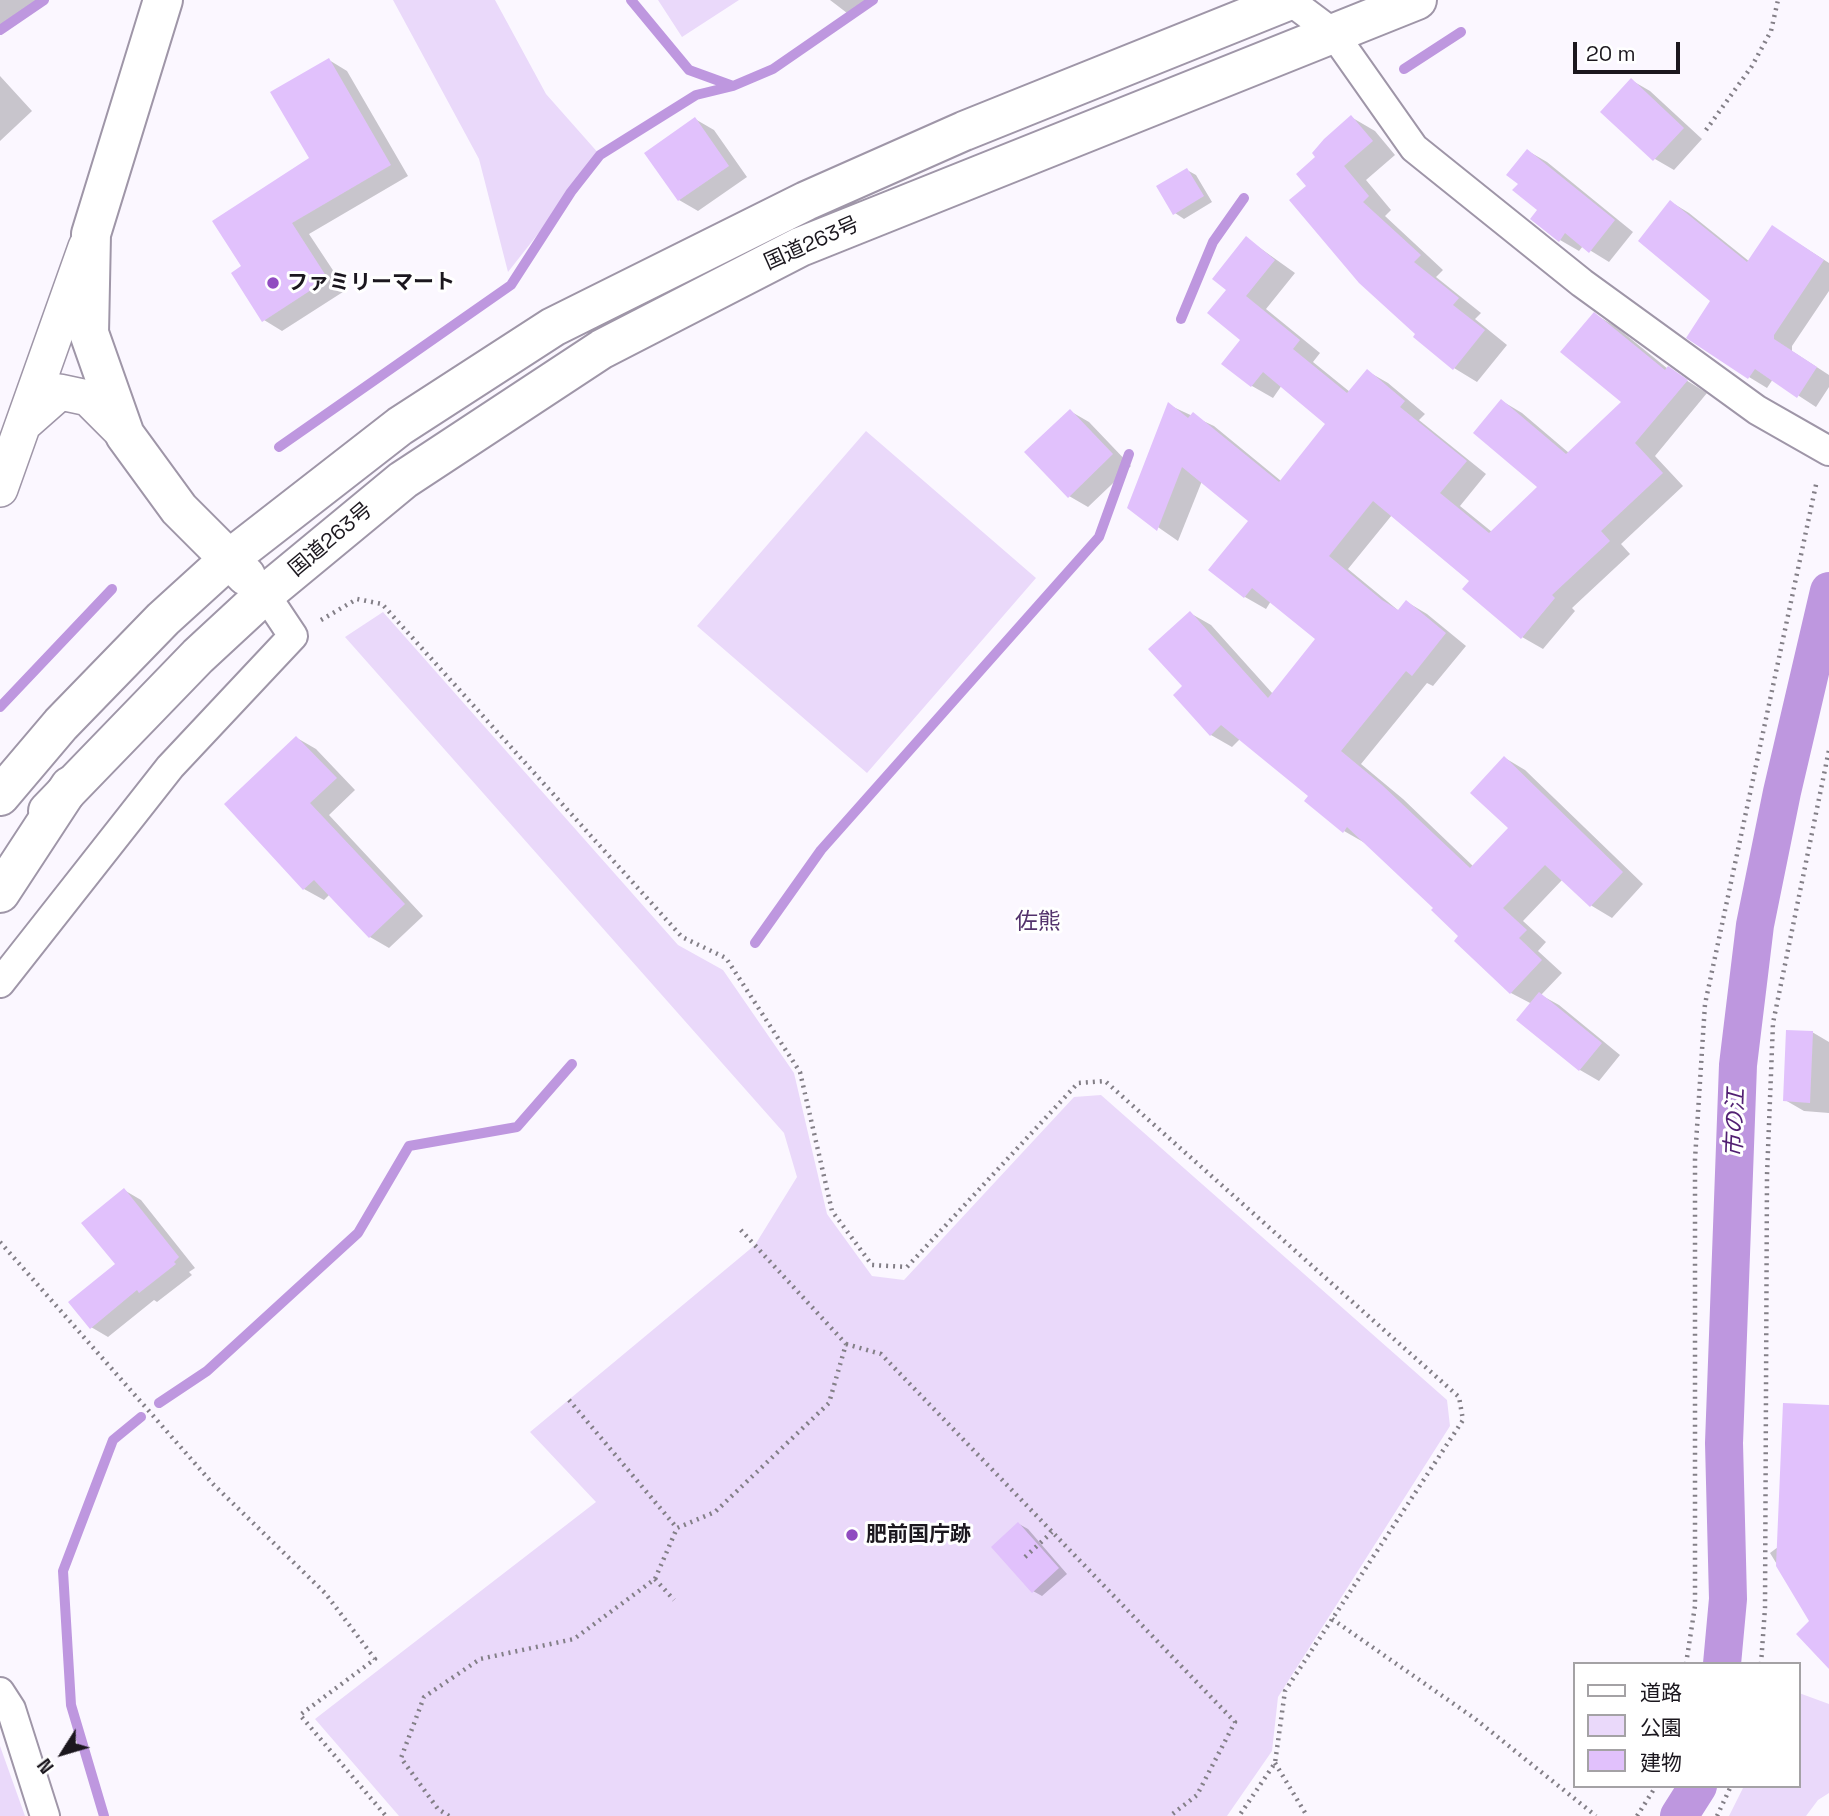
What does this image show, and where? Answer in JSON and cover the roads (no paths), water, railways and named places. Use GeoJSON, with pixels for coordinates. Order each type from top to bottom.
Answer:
{"type":"FeatureCollection","features":[{"type":"Feature","properties":{"kind":"highway"},"geometry":{"type":"LineString","coordinates":[[163,0],[91,234],[89,333],[125,435],[179,509],[265,594]]}},
{"type":"Feature","properties":{"kind":"highway","name":"国道263号"},"geometry":{"type":"LineString","coordinates":[[0,796],[61,724],[163,619],[229,559],[400,426],[553,327],[806,201],[964,131],[1289,0]]}},
{"type":"Feature","properties":{"kind":"highway","name":"国道263号"},"geometry":{"type":"LineString","coordinates":[[0,869],[70,786],[198,656],[265,594],[403,480],[602,349],[800,247],[1417,0]]}},
{"type":"Feature","properties":{"kind":"highway"},"geometry":{"type":"LineString","coordinates":[[0,892],[70,786]]}},
{"type":"Feature","properties":{"kind":"street"},"geometry":{"type":"LineString","coordinates":[[1289,0],[1333,33],[1414,148],[1604,299],[1757,410],[1826,450]]}},
{"type":"Feature","properties":{"kind":"street"},"geometry":{"type":"LineString","coordinates":[[0,489],[91,234]]}},
{"type":"Feature","properties":{"kind":"street"},"geometry":{"type":"LineString","coordinates":[[23,426],[60,392],[88,398],[125,435]]}},
{"type":"Feature","properties":{"kind":"street"},"geometry":{"type":"LineString","coordinates":[[0,984],[170,766],[293,636],[265,594]]}},
{"type":"Feature","properties":{"kind":"street"},"geometry":{"type":"LineString","coordinates":[[0,1692],[11,1710],[45,1816]]}},
{"type":"Feature","properties":{"kind":"waterway"},"geometry":{"type":"LineString","coordinates":[[0,30],[44,0]]}},
{"type":"Feature","properties":{"kind":"waterway"},"geometry":{"type":"LineString","coordinates":[[631,0],[689,70],[733,86]]}},
{"type":"Feature","properties":{"kind":"waterway"},"geometry":{"type":"LineString","coordinates":[[279,447],[511,285],[571,192],[600,155],[696,95],[733,86],[773,69],[873,0]]}},
{"type":"Feature","properties":{"kind":"waterway"},"geometry":{"type":"LineString","coordinates":[[1404,69],[1461,32]]}},
{"type":"Feature","properties":{"kind":"waterway"},"geometry":{"type":"LineString","coordinates":[[1181,319],[1213,242],[1244,198]]}},
{"type":"Feature","properties":{"kind":"waterway"},"geometry":{"type":"LineString","coordinates":[[755,943],[821,850],[1099,537],[1129,454]]}},
{"type":"Feature","properties":{"kind":"waterway"},"geometry":{"type":"LineString","coordinates":[[0,707],[112,589]]}},
{"type":"Feature","properties":{"kind":"waterway","name":"市の江"},"geometry":{"type":"LineString","coordinates":[[1722,1662],[1728,1599],[1724,1443],[1738,1065],[1755,925],[1782,792],[1829,591]]}},
{"type":"Feature","properties":{"kind":"waterway"},"geometry":{"type":"LineString","coordinates":[[159,1403],[207,1371],[358,1233],[409,1146],[517,1127],[572,1064]]}},
{"type":"Feature","properties":{"kind":"waterway"},"geometry":{"type":"LineString","coordinates":[[104,1816],[71,1705],[63,1571],[113,1440],[141,1417]]}},
{"type":"Feature","properties":{"kind":"waterway","name":"市の江"},"geometry":{"type":"LineString","coordinates":[[1679,1816],[1697,1788]]}},
{"type":"Feature","properties":{"kind":"place","name":"ファミリーマート"},"geometry":{"type":"Point","coordinates":[273,283]}},
{"type":"Feature","properties":{"kind":"place","name":"肥前国庁跡"},"geometry":{"type":"Point","coordinates":[852,1535]}},
{"type":"Feature","properties":{"kind":"district","name":"佐熊"},"geometry":{"type":"Point","coordinates":[1038,923]}}]}
